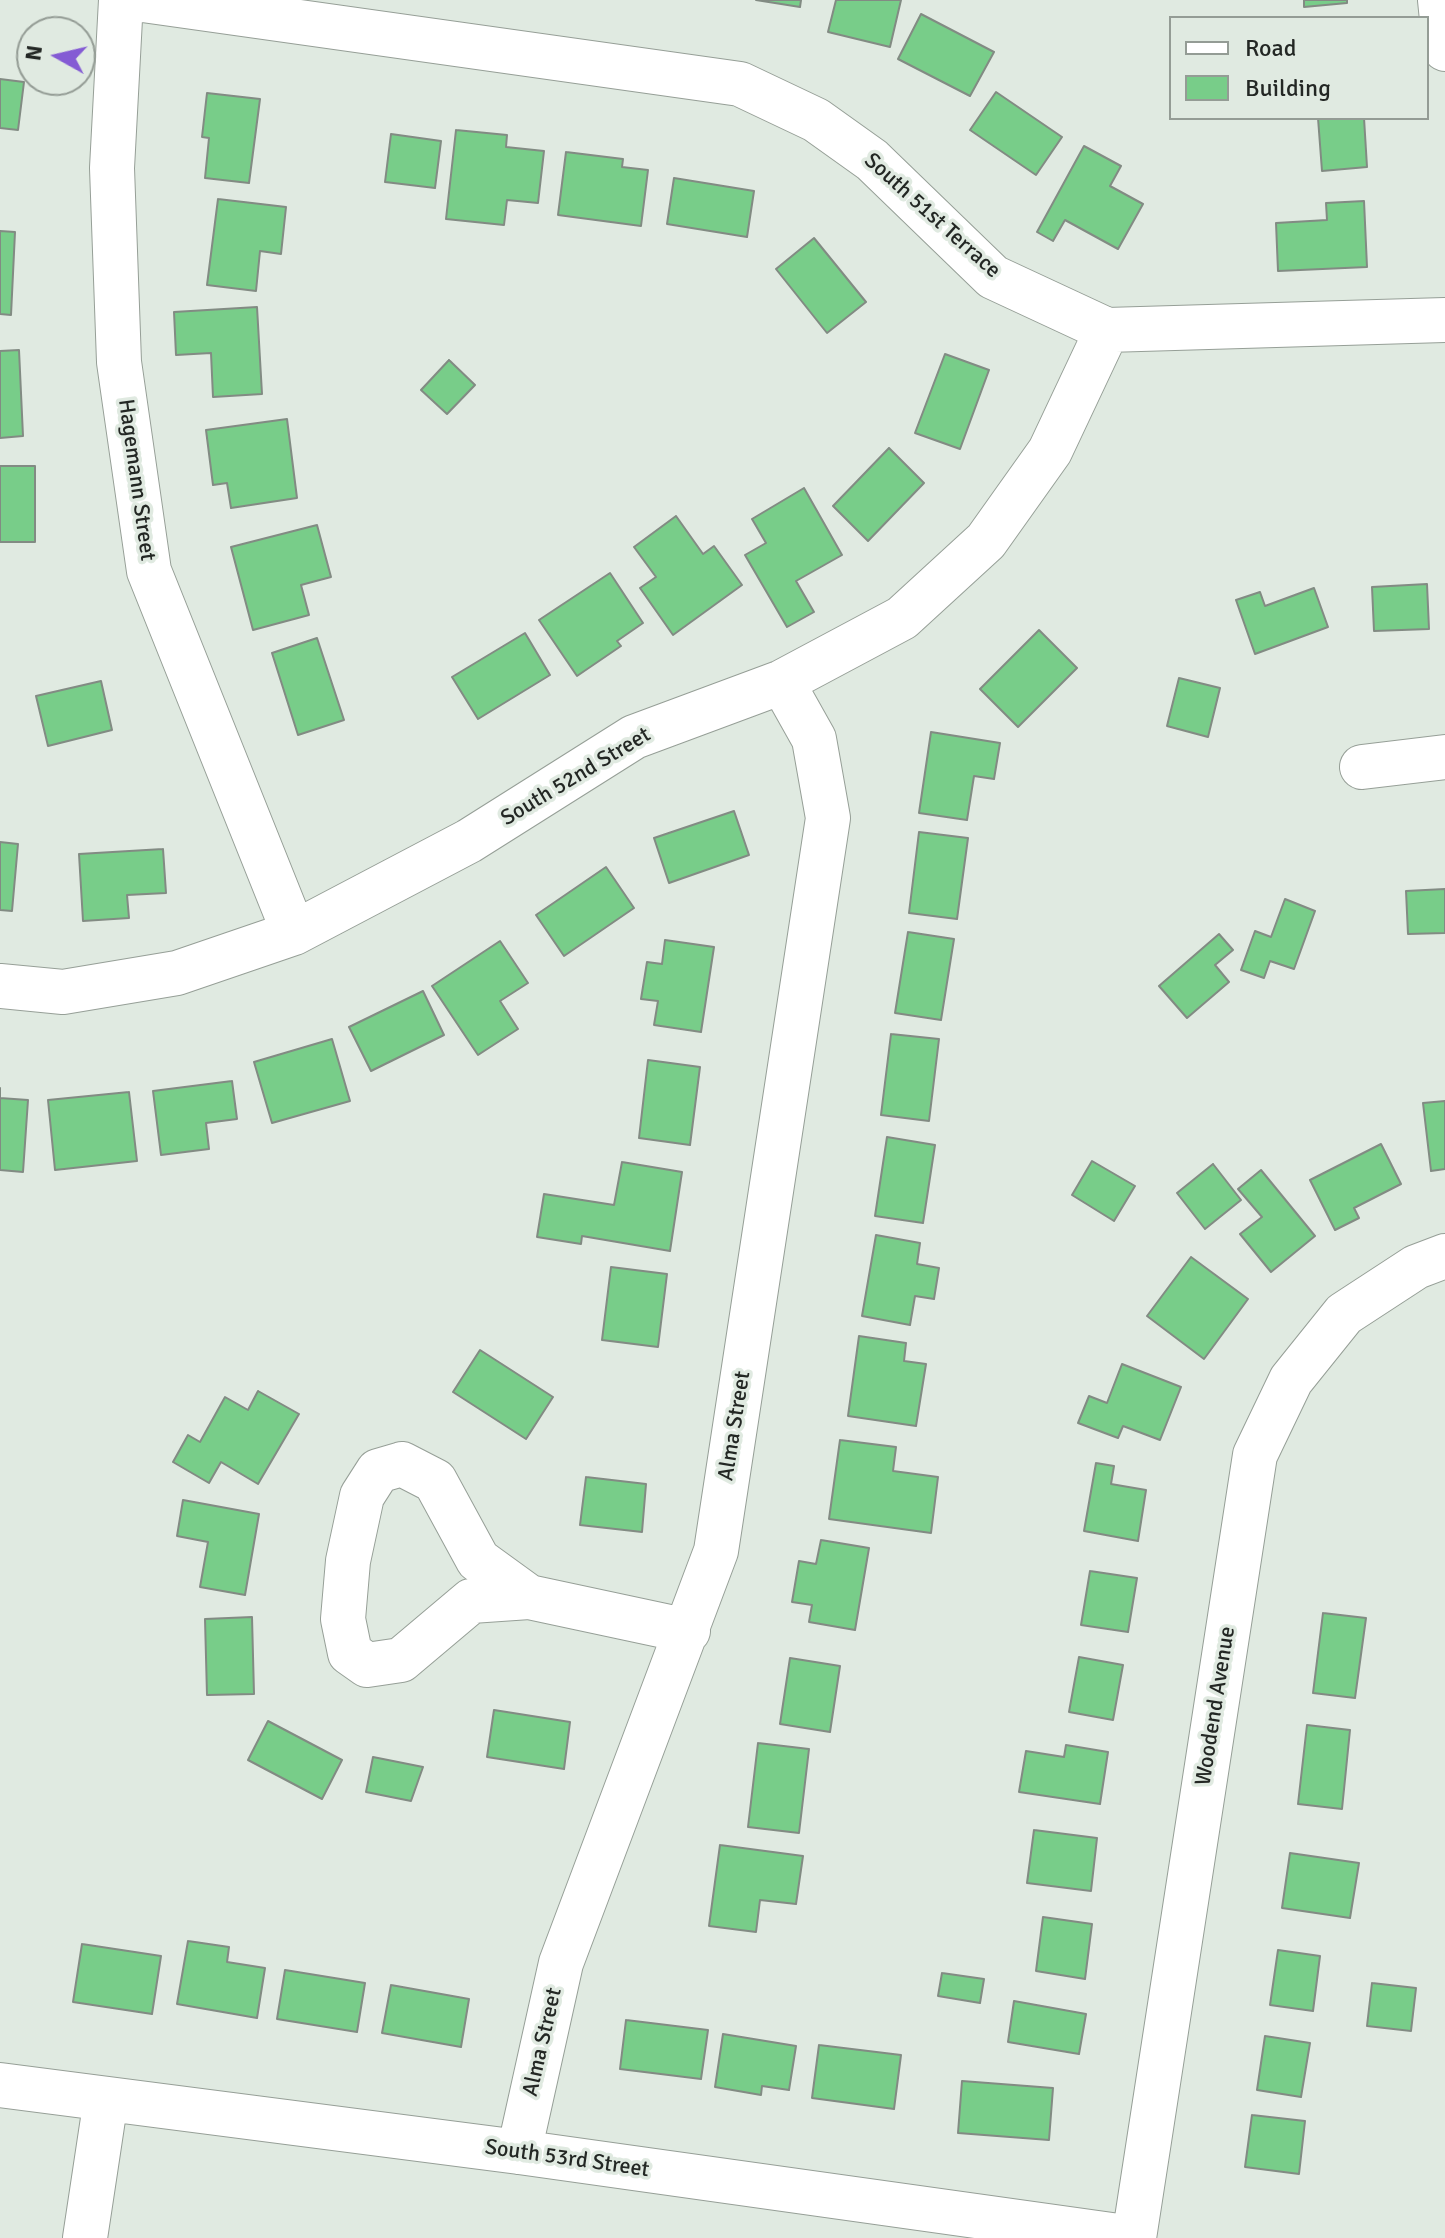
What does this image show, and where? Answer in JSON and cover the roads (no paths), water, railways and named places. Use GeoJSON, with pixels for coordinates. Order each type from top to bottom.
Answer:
{"type":"FeatureCollection","features":[{"type":"Feature","properties":{"kind":"street","name":"Hagemann Street"},"geometry":{"type":"LineString","coordinates":[[121,0],[112,168],[119,362],[149,571],[294,933]]}},
{"type":"Feature","properties":{"kind":"street","name":"South 51st Terrace"},"geometry":{"type":"LineString","coordinates":[[143,0],[740,84],[816,120],[872,160],[993,277],[1107,330],[1445,320]]}},
{"type":"Feature","properties":{"kind":"street"},"geometry":{"type":"LineString","coordinates":[[1440,0],[1445,49]]}},
{"type":"Feature","properties":{"kind":"street","name":"South 52nd Street"},"geometry":{"type":"LineString","coordinates":[[0,986],[63,992],[177,973],[294,933],[469,841],[634,737],[782,682],[902,618],[986,541],[1050,451],[1107,330]]}},
{"type":"Feature","properties":{"kind":"street","name":"Alma Street"},"geometry":{"type":"LineString","coordinates":[[519,2152],[561,1963],[716,1551],[828,818],[814,739],[782,682]]}},
{"type":"Feature","properties":{"kind":"street"},"geometry":{"type":"LineString","coordinates":[[1362,767],[1445,757]]}},
{"type":"Feature","properties":{"kind":"street","name":"Woodend Avenue"},"geometry":{"type":"LineString","coordinates":[[1134,2238],[1255,1455],[1291,1380],[1344,1314],[1416,1267],[1445,1256]]}},
{"type":"Feature","properties":{"kind":"street"},"geometry":{"type":"LineString","coordinates":[[529,1597],[478,1560],[435,1481],[402,1464],[378,1471],[362,1496],[348,1561],[343,1619],[350,1653],[367,1665],[401,1660],[471,1601],[529,1597],[688,1631]]}},
{"type":"Feature","properties":{"kind":"street","name":"South 53rd Street"},"geometry":{"type":"LineString","coordinates":[[0,2085],[519,2152],[887,2222],[1134,2238]]}},
{"type":"Feature","properties":{"kind":"street"},"geometry":{"type":"LineString","coordinates":[[85,2238],[106,2099]]}}]}
